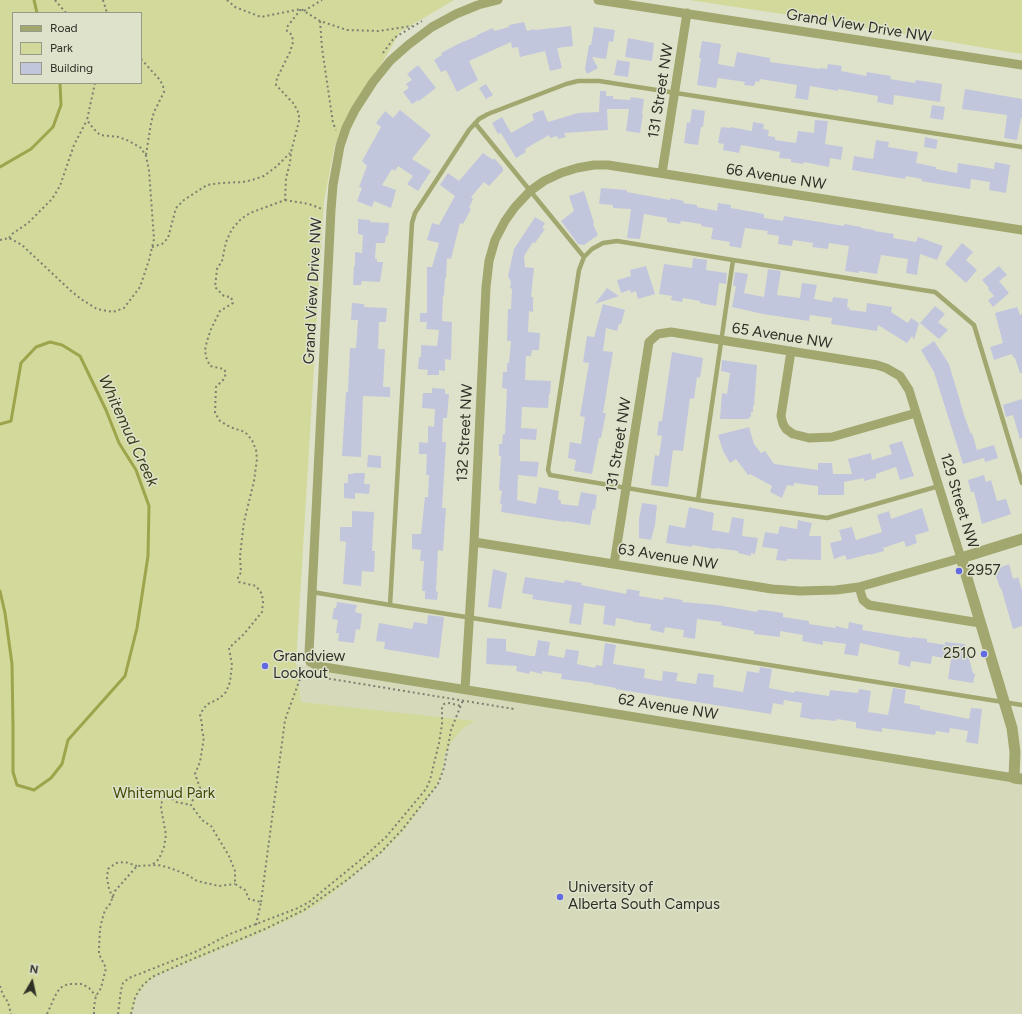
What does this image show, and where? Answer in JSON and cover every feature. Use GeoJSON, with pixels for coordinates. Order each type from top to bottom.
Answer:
{"type":"FeatureCollection","features":[{"type":"Feature","properties":{"kind":"street","name":"Grand View Drive NW"},"geometry":{"type":"LineString","coordinates":[[307,665],[312,592],[326,209],[333,185],[340,146],[346,128],[355,110],[373,82],[390,61],[432,27],[456,14],[478,5],[498,0]]}},
{"type":"Feature","properties":{"kind":"street","name":"Grand View Drive NW"},"geometry":{"type":"LineString","coordinates":[[598,0],[1022,64]]}},
{"type":"Feature","properties":{"kind":"street","name":"131 Street NW"},"geometry":{"type":"LineString","coordinates":[[662,173],[687,13]]}},
{"type":"Feature","properties":{"kind":"street","name":"66 Avenue NW"},"geometry":{"type":"LineString","coordinates":[[530,191],[544,181],[561,173],[577,168],[594,165],[620,167],[1022,230]]}},
{"type":"Feature","properties":{"kind":"street","name":"132 Street NW"},"geometry":{"type":"LineString","coordinates":[[465,689],[474,542],[486,287],[489,261],[495,240],[505,220],[530,191]]}},
{"type":"Feature","properties":{"kind":"street","name":"65 Avenue NW"},"geometry":{"type":"LineString","coordinates":[[658,334],[671,332],[877,365],[900,376]]}},
{"type":"Feature","properties":{"kind":"street","name":"131 Street NW"},"geometry":{"type":"LineString","coordinates":[[614,564],[649,342],[658,334]]}},
{"type":"Feature","properties":{"kind":"street"},"geometry":{"type":"LineString","coordinates":[[791,351],[782,410],[783,424],[786,429],[793,434],[800,437],[809,438],[832,437],[916,413]]}},
{"type":"Feature","properties":{"kind":"street","name":"129 Street NW"},"geometry":{"type":"LineString","coordinates":[[900,376],[909,390],[1005,702],[1014,738],[1018,779]]}},
{"type":"Feature","properties":{"kind":"street","name":"63 Avenue NW"},"geometry":{"type":"LineString","coordinates":[[474,542],[772,589],[820,591],[859,587],[1022,539]]}},
{"type":"Feature","properties":{"kind":"street"},"geometry":{"type":"LineString","coordinates":[[859,587],[863,600],[869,605],[980,623]]}},
{"type":"Feature","properties":{"kind":"street","name":"62 Avenue NW"},"geometry":{"type":"LineString","coordinates":[[307,665],[465,689],[1018,779]]}},
{"type":"Feature","properties":{"kind":"lane"},"geometry":{"type":"LineString","coordinates":[[390,605],[412,223],[415,213],[475,123],[488,114],[566,84],[578,81],[598,81],[1022,147]]}},
{"type":"Feature","properties":{"kind":"lane"},"geometry":{"type":"LineString","coordinates":[[475,123],[584,257]]}},
{"type":"Feature","properties":{"kind":"lane"},"geometry":{"type":"LineString","coordinates":[[939,486],[827,518],[698,500],[550,475],[548,470],[580,270],[584,257],[592,249],[603,243],[618,241],[935,292],[974,325],[1022,483]]}},
{"type":"Feature","properties":{"kind":"lane"},"geometry":{"type":"LineString","coordinates":[[698,500],[733,260]]}},
{"type":"Feature","properties":{"kind":"lane"},"geometry":{"type":"LineString","coordinates":[[312,592],[1022,705]]}},
{"type":"Feature","properties":{"kind":"path"},"geometry":{"type":"LineString","coordinates":[[55,0],[65,12]]}},
{"type":"Feature","properties":{"kind":"path"},"geometry":{"type":"LineString","coordinates":[[103,0],[107,12]]}},
{"type":"Feature","properties":{"kind":"path"},"geometry":{"type":"LineString","coordinates":[[227,0],[235,7],[261,17],[301,9],[320,21],[347,30],[364,31],[415,25]]}},
{"type":"Feature","properties":{"kind":"path"},"geometry":{"type":"LineString","coordinates":[[304,11],[322,0]]}},
{"type":"Feature","properties":{"kind":"path"},"geometry":{"type":"LineString","coordinates":[[285,200],[286,178],[299,121],[299,114],[294,104],[276,85],[277,78],[290,52],[293,42],[292,35],[287,32],[287,27],[301,9]]}},
{"type":"Feature","properties":{"kind":"path"},"geometry":{"type":"LineString","coordinates":[[381,57],[394,38],[425,20]]}},
{"type":"Feature","properties":{"kind":"path"},"geometry":{"type":"LineString","coordinates":[[320,21],[322,48],[333,123],[336,130],[338,124]]}},
{"type":"Feature","properties":{"kind":"path"},"geometry":{"type":"LineString","coordinates":[[142,60],[160,80],[164,92],[154,112],[146,156]]}},
{"type":"Feature","properties":{"kind":"path"},"geometry":{"type":"LineString","coordinates":[[0,240],[9,238],[12,234],[28,223],[52,199],[60,186],[74,144],[87,120],[95,84]]}},
{"type":"Feature","properties":{"kind":"path"},"geometry":{"type":"LineString","coordinates":[[9,238],[22,245],[81,299],[97,310],[113,312],[124,308],[133,298],[140,287],[154,239],[149,170],[146,156],[141,148],[129,141],[118,137],[100,135],[87,120]]}},
{"type":"Feature","properties":{"kind":"path"},"geometry":{"type":"LineString","coordinates":[[152,247],[162,244],[168,238],[176,208],[184,200],[207,185],[243,182],[264,176],[291,152]]}},
{"type":"Feature","properties":{"kind":"path"},"geometry":{"type":"LineString","coordinates":[[191,805],[195,794],[200,788],[195,774],[200,762],[204,737],[200,716],[203,709],[208,704],[220,698],[226,692],[230,682],[232,665],[229,648],[244,634],[262,612],[263,602],[262,594],[256,586],[240,582],[238,579],[238,576],[242,573],[240,565],[242,538],[244,522],[254,481],[257,459],[256,450],[252,440],[245,432],[230,428],[220,421],[215,413],[216,387],[224,379],[226,373],[224,369],[210,366],[206,357],[207,341],[220,311],[233,303],[231,297],[224,296],[215,287],[217,269],[222,260],[226,242],[232,229],[250,213],[285,200],[309,204],[326,209]]}},
{"type":"Feature","properties":{"kind":"path"},"geometry":{"type":"LineString","coordinates":[[322,203],[326,209]]}},
{"type":"Feature","properties":{"kind":"path"},"geometry":{"type":"LineString","coordinates":[[322,216],[326,209]]}},
{"type":"Feature","properties":{"kind":"path"},"geometry":{"type":"LineString","coordinates":[[256,925],[261,902],[285,720],[301,676],[307,665]]}},
{"type":"Feature","properties":{"kind":"path"},"geometry":{"type":"LineString","coordinates":[[305,671],[311,674]]}},
{"type":"Feature","properties":{"kind":"path"},"geometry":{"type":"LineString","coordinates":[[316,676],[520,710]]}},
{"type":"Feature","properties":{"kind":"path"},"geometry":{"type":"LineString","coordinates":[[131,1014],[138,992],[152,977],[265,929],[304,910],[347,880],[380,853],[402,830],[438,784],[444,768],[451,730],[461,706],[465,689]]}},
{"type":"Feature","properties":{"kind":"path"},"geometry":{"type":"LineString","coordinates":[[118,1014],[120,990],[123,983],[129,978],[195,952],[230,934],[298,908],[309,902],[364,857],[386,837],[426,789],[430,780],[439,743],[442,724],[442,708],[444,704],[448,703],[461,706]]}},
{"type":"Feature","properties":{"kind":"path"},"geometry":{"type":"LineString","coordinates":[[152,865],[159,859],[164,847],[166,835],[161,808],[163,794],[169,796],[176,802],[191,805],[202,820],[211,826],[235,871],[235,884]]}},
{"type":"Feature","properties":{"kind":"path"},"geometry":{"type":"LineString","coordinates":[[113,898],[109,889],[107,878],[108,869],[116,863],[125,862],[137,866],[152,865],[167,867],[186,874],[197,881],[212,885],[219,886],[235,884],[245,890],[249,899],[261,902]]}},
{"type":"Feature","properties":{"kind":"path"},"geometry":{"type":"LineString","coordinates":[[94,1014],[96,996],[101,988],[106,968],[100,954],[100,929],[105,910],[116,892],[137,866]]}},
{"type":"Feature","properties":{"kind":"path"},"geometry":{"type":"LineString","coordinates":[[47,1014],[60,988],[68,984],[82,984],[89,988],[96,996]]}},
{"type":"Feature","properties":{"kind":"path"},"geometry":{"type":"LineString","coordinates":[[0,986],[3,995],[8,1002],[11,1014]]}},
{"type":"Feature","properties":{"kind":"shaded area","name":"University of Alberta South Campus"},"geometry":{"type":"Polygon","coordinates":[[[296,664],[1022,779],[1022,1014],[70,1014],[296,664]]]}},
{"type":"Feature","properties":{"kind":"green space","name":"Whitemud Park"},"geometry":{"type":"Polygon","coordinates":[[[0,0],[454,0],[400,32],[335,144],[324,201],[296,664],[301,702],[475,721],[463,728],[452,741],[445,754],[442,772],[437,786],[405,829],[384,851],[324,900],[301,914],[263,932],[156,976],[145,985],[136,998],[132,1014],[0,1014],[0,0]]]}},
{"type":"Feature","properties":{"kind":"green space"},"geometry":{"type":"Polygon","coordinates":[[[689,0],[1022,0],[1022,54],[796,16],[689,0]]]}},
{"type":"Feature","properties":{"kind":"building"},"geometry":{"type":"Polygon","coordinates":[[[524,22],[527,31],[571,26],[573,46],[557,48],[562,68],[550,71],[545,51],[520,57],[518,47],[512,48],[511,42],[469,61],[478,80],[457,92],[446,70],[441,72],[434,60],[442,55],[441,53],[493,28],[494,31],[509,27],[509,25],[524,22]]]}},
{"type":"Feature","properties":{"kind":"building"},"geometry":{"type":"Polygon","coordinates":[[[594,27],[615,30],[613,42],[609,41],[606,59],[592,57],[598,68],[587,74],[585,69],[594,27]]]}},
{"type":"Feature","properties":{"kind":"building"},"geometry":{"type":"Polygon","coordinates":[[[628,38],[654,43],[652,61],[625,57],[628,38]]]}},
{"type":"Feature","properties":{"kind":"building"},"geometry":{"type":"Polygon","coordinates":[[[702,41],[721,44],[718,64],[734,67],[737,52],[770,58],[770,62],[820,69],[827,69],[828,64],[842,66],[841,71],[866,76],[867,72],[891,76],[890,79],[915,83],[916,80],[942,84],[940,102],[894,95],[893,105],[877,102],[878,96],[810,86],[808,100],[795,98],[797,85],[760,79],[759,82],[756,81],[754,86],[744,85],[745,82],[718,78],[716,88],[697,85],[702,41]]]}},
{"type":"Feature","properties":{"kind":"building"},"geometry":{"type":"Polygon","coordinates":[[[617,60],[630,62],[628,77],[614,75],[617,60]]]}},
{"type":"Feature","properties":{"kind":"building"},"geometry":{"type":"Polygon","coordinates":[[[418,65],[436,88],[419,101],[418,100],[412,104],[403,92],[409,88],[406,84],[412,80],[407,74],[418,65]]]}},
{"type":"Feature","properties":{"kind":"building"},"geometry":{"type":"Polygon","coordinates":[[[486,84],[493,95],[486,99],[479,88],[486,84]]]}},
{"type":"Feature","properties":{"kind":"building"},"geometry":{"type":"Polygon","coordinates":[[[965,89],[1022,99],[1022,118],[1017,140],[1004,138],[1007,115],[962,109],[965,89]]]}},
{"type":"Feature","properties":{"kind":"building"},"geometry":{"type":"Polygon","coordinates":[[[600,91],[606,91],[606,96],[613,96],[613,99],[630,100],[631,97],[644,99],[640,133],[626,131],[629,109],[607,109],[608,130],[564,133],[566,137],[558,139],[557,136],[550,138],[549,135],[525,149],[526,152],[516,158],[501,133],[498,134],[492,123],[502,117],[511,133],[534,120],[532,114],[543,110],[548,122],[578,113],[599,112],[600,91]]]}},
{"type":"Feature","properties":{"kind":"building"},"geometry":{"type":"Polygon","coordinates":[[[932,105],[945,107],[943,120],[930,118],[932,105]]]}},
{"type":"Feature","properties":{"kind":"building"},"geometry":{"type":"Polygon","coordinates":[[[692,109],[705,111],[703,127],[701,127],[698,145],[684,143],[687,122],[690,123],[692,109]]]}},
{"type":"Feature","properties":{"kind":"building"},"geometry":{"type":"Polygon","coordinates":[[[400,110],[431,135],[412,159],[431,171],[418,191],[407,184],[413,176],[398,166],[395,171],[392,169],[382,185],[396,190],[391,208],[374,201],[372,207],[357,201],[362,188],[359,187],[367,166],[362,161],[381,127],[376,123],[385,111],[393,118],[400,110]]]}},
{"type":"Feature","properties":{"kind":"building"},"geometry":{"type":"Polygon","coordinates":[[[815,120],[828,121],[825,144],[843,147],[841,160],[830,158],[829,167],[804,162],[803,164],[791,162],[791,159],[779,158],[780,152],[741,145],[739,153],[723,150],[724,144],[718,143],[721,127],[752,131],[753,122],[764,124],[763,129],[769,130],[768,136],[775,137],[775,140],[796,143],[798,131],[814,133],[815,120]]]}},
{"type":"Feature","properties":{"kind":"building"},"geometry":{"type":"Polygon","coordinates":[[[925,137],[938,140],[936,149],[924,147],[925,137]]]}},
{"type":"Feature","properties":{"kind":"building"},"geometry":{"type":"Polygon","coordinates":[[[876,140],[889,142],[888,147],[918,152],[916,163],[957,173],[958,163],[994,169],[995,162],[1010,165],[1006,193],[989,190],[990,182],[971,179],[970,189],[921,181],[922,179],[906,176],[905,179],[852,170],[854,156],[873,159],[876,140]]]}},
{"type":"Feature","properties":{"kind":"building"},"geometry":{"type":"Polygon","coordinates":[[[483,153],[493,160],[494,158],[503,168],[503,171],[489,186],[484,182],[471,197],[473,199],[469,208],[471,209],[463,224],[460,223],[451,259],[447,258],[443,296],[442,321],[452,322],[451,360],[445,359],[445,371],[439,370],[439,375],[427,375],[428,370],[418,369],[419,357],[421,357],[421,345],[437,346],[439,330],[426,329],[427,322],[420,322],[420,313],[427,313],[427,267],[432,267],[439,243],[427,240],[432,223],[439,225],[455,196],[440,185],[448,173],[459,181],[483,153]]]}},
{"type":"Feature","properties":{"kind":"building"},"geometry":{"type":"Polygon","coordinates":[[[601,188],[627,190],[627,192],[670,200],[670,198],[684,201],[683,203],[697,205],[697,207],[717,211],[718,203],[731,205],[731,208],[764,214],[764,218],[783,221],[784,216],[844,226],[844,224],[894,234],[893,238],[916,242],[918,237],[943,246],[937,260],[920,254],[917,275],[906,273],[908,259],[881,255],[877,274],[859,271],[859,273],[845,271],[849,246],[829,243],[828,249],[812,247],[813,243],[793,240],[792,246],[778,244],[779,236],[767,234],[768,231],[745,228],[741,248],[729,246],[730,242],[711,239],[713,228],[701,226],[701,224],[681,221],[680,224],[667,222],[667,218],[644,214],[640,239],[627,238],[631,209],[613,208],[613,205],[599,204],[601,188]]]}},
{"type":"Feature","properties":{"kind":"building"},"geometry":{"type":"Polygon","coordinates":[[[584,191],[594,223],[593,224],[598,235],[584,245],[578,244],[561,221],[574,211],[569,196],[584,191]]]}},
{"type":"Feature","properties":{"kind":"building"},"geometry":{"type":"Polygon","coordinates":[[[535,217],[545,223],[542,228],[545,229],[535,243],[533,242],[524,256],[525,267],[534,268],[531,297],[533,297],[533,312],[529,311],[528,332],[540,333],[539,350],[532,350],[531,356],[526,356],[525,380],[551,381],[548,408],[522,407],[521,428],[537,429],[536,440],[520,439],[520,461],[539,462],[537,477],[518,475],[517,500],[536,504],[539,487],[559,491],[558,499],[561,501],[561,504],[578,506],[581,492],[597,495],[595,510],[593,509],[590,525],[501,512],[502,505],[500,503],[502,491],[499,490],[501,456],[499,456],[499,444],[502,444],[503,434],[505,434],[507,389],[502,388],[503,372],[507,372],[507,363],[509,363],[511,341],[507,341],[508,309],[511,309],[512,289],[510,288],[511,282],[508,276],[514,249],[535,217]]]}},
{"type":"Feature","properties":{"kind":"building"},"geometry":{"type":"Polygon","coordinates":[[[358,219],[370,220],[370,222],[389,223],[388,236],[386,235],[385,243],[376,243],[375,259],[377,259],[377,262],[383,262],[380,282],[362,281],[361,285],[353,285],[355,252],[362,253],[363,235],[358,234],[358,219]]]}},
{"type":"Feature","properties":{"kind":"building"},"geometry":{"type":"Polygon","coordinates":[[[962,243],[973,252],[966,260],[977,270],[966,283],[945,264],[962,243]]]}},
{"type":"Feature","properties":{"kind":"building"},"geometry":{"type":"Polygon","coordinates":[[[693,258],[707,260],[706,270],[727,273],[726,284],[719,283],[716,306],[683,298],[682,302],[671,300],[672,296],[659,294],[664,264],[692,268],[693,258]]]}},
{"type":"Feature","properties":{"kind":"building"},"geometry":{"type":"Polygon","coordinates":[[[646,266],[655,294],[638,299],[636,291],[631,293],[630,290],[621,293],[617,280],[631,276],[630,270],[646,266]]]}},
{"type":"Feature","properties":{"kind":"building"},"geometry":{"type":"Polygon","coordinates":[[[999,266],[1007,275],[999,281],[1009,293],[993,307],[988,300],[994,296],[982,280],[999,266]]]}},
{"type":"Feature","properties":{"kind":"building"},"geometry":{"type":"Polygon","coordinates":[[[768,269],[781,271],[777,295],[800,298],[802,283],[817,285],[814,299],[832,302],[833,297],[848,299],[847,307],[850,308],[849,310],[866,312],[867,303],[892,307],[891,312],[908,323],[911,318],[919,323],[914,340],[912,336],[907,343],[878,325],[877,331],[831,324],[832,318],[810,315],[809,321],[763,314],[732,307],[736,286],[733,286],[735,272],[748,274],[744,293],[764,297],[768,269]]]}},
{"type":"Feature","properties":{"kind":"building"},"geometry":{"type":"Polygon","coordinates":[[[607,288],[619,296],[595,304],[607,288]]]}},
{"type":"Feature","properties":{"kind":"building"},"geometry":{"type":"Polygon","coordinates":[[[352,303],[364,304],[364,307],[387,308],[386,322],[379,322],[378,349],[385,349],[383,387],[390,387],[390,397],[363,396],[361,457],[342,456],[346,392],[348,392],[350,348],[356,348],[358,320],[351,320],[352,303]]]}},
{"type":"Feature","properties":{"kind":"building"},"geometry":{"type":"Polygon","coordinates":[[[603,304],[625,310],[621,324],[619,324],[617,331],[606,328],[603,351],[613,352],[603,413],[606,413],[601,438],[599,438],[592,474],[574,471],[576,460],[568,458],[570,442],[581,444],[585,417],[580,416],[589,363],[583,362],[587,336],[594,337],[603,304]]]}},
{"type":"Feature","properties":{"kind":"building"},"geometry":{"type":"Polygon","coordinates":[[[935,306],[945,314],[938,322],[948,330],[939,339],[920,323],[935,306]]]}},
{"type":"Feature","properties":{"kind":"building"},"geometry":{"type":"Polygon","coordinates":[[[1017,307],[1020,315],[1022,314],[1022,373],[1020,373],[1015,358],[1012,354],[994,360],[990,347],[1003,343],[995,313],[1017,307]]]}},
{"type":"Feature","properties":{"kind":"building"},"geometry":{"type":"Polygon","coordinates":[[[934,341],[949,364],[965,418],[971,434],[972,433],[977,450],[994,445],[998,458],[985,462],[984,458],[963,464],[934,372],[921,350],[934,341]]]}},
{"type":"Feature","properties":{"kind":"building"},"geometry":{"type":"Polygon","coordinates":[[[672,352],[703,358],[700,378],[697,377],[694,399],[690,398],[683,451],[673,450],[668,487],[651,485],[655,455],[659,456],[662,436],[657,435],[659,421],[662,421],[672,352]]]}},
{"type":"Feature","properties":{"kind":"building"},"geometry":{"type":"Polygon","coordinates":[[[722,360],[757,365],[754,406],[753,412],[751,412],[751,417],[749,417],[749,419],[720,419],[722,393],[727,394],[730,373],[721,371],[722,360]]]}},
{"type":"Feature","properties":{"kind":"building"},"geometry":{"type":"Polygon","coordinates":[[[432,388],[445,389],[445,394],[449,394],[447,418],[443,418],[442,442],[446,442],[442,508],[446,508],[443,551],[438,550],[437,600],[425,599],[425,591],[422,591],[424,561],[420,561],[421,550],[412,549],[412,534],[421,534],[425,497],[428,497],[429,475],[426,475],[427,454],[419,454],[419,442],[428,443],[428,426],[434,427],[435,409],[422,408],[423,393],[432,393],[432,388]]]}},
{"type":"Feature","properties":{"kind":"building"},"geometry":{"type":"Polygon","coordinates":[[[1022,399],[1022,438],[1020,439],[1013,415],[1006,417],[1003,405],[1022,399]]]}},
{"type":"Feature","properties":{"kind":"building"},"geometry":{"type":"Polygon","coordinates":[[[749,427],[754,444],[761,453],[765,451],[774,464],[818,470],[818,463],[832,463],[833,474],[852,474],[848,459],[871,453],[872,460],[892,454],[889,445],[902,441],[914,476],[900,480],[896,467],[876,474],[876,478],[864,481],[864,478],[844,482],[844,495],[818,495],[818,486],[794,483],[794,486],[787,485],[782,498],[770,492],[772,486],[750,474],[748,475],[736,459],[730,463],[723,451],[718,435],[749,427]]]}},
{"type":"Feature","properties":{"kind":"building"},"geometry":{"type":"Polygon","coordinates":[[[368,455],[381,456],[381,468],[367,467],[368,455]]]}},
{"type":"Feature","properties":{"kind":"building"},"geometry":{"type":"Polygon","coordinates":[[[365,473],[364,484],[370,484],[369,494],[355,493],[355,499],[344,498],[344,483],[348,483],[348,474],[365,473]]]}},
{"type":"Feature","properties":{"kind":"building"},"geometry":{"type":"Polygon","coordinates":[[[984,475],[986,482],[991,480],[997,501],[1006,499],[1011,514],[982,524],[974,492],[971,492],[968,480],[984,475]]]}},
{"type":"Feature","properties":{"kind":"building"},"geometry":{"type":"Polygon","coordinates":[[[642,503],[657,505],[655,525],[651,540],[639,538],[639,519],[642,503]]]}},
{"type":"Feature","properties":{"kind":"building"},"geometry":{"type":"Polygon","coordinates":[[[689,507],[714,513],[712,530],[729,533],[732,517],[744,519],[742,536],[758,538],[755,554],[751,553],[751,556],[738,553],[738,551],[666,543],[669,525],[685,528],[689,507]]]}},
{"type":"Feature","properties":{"kind":"building"},"geometry":{"type":"Polygon","coordinates":[[[922,508],[929,531],[915,535],[917,543],[906,547],[904,541],[883,548],[884,551],[870,555],[847,560],[845,555],[834,559],[830,543],[842,540],[839,530],[852,527],[856,540],[882,532],[877,515],[889,511],[891,519],[922,508]]]}},
{"type":"Feature","properties":{"kind":"building"},"geometry":{"type":"Polygon","coordinates":[[[352,511],[374,512],[372,551],[375,551],[374,572],[362,571],[361,586],[343,584],[346,542],[340,541],[340,527],[352,527],[352,511]]]}},
{"type":"Feature","properties":{"kind":"building"},"geometry":{"type":"Polygon","coordinates":[[[798,520],[812,523],[809,536],[821,536],[821,560],[776,560],[778,549],[762,547],[765,532],[778,534],[780,526],[797,529],[798,520]]]}},
{"type":"Feature","properties":{"kind":"building"},"geometry":{"type":"Polygon","coordinates":[[[1009,564],[1013,579],[1018,577],[1022,590],[1022,626],[1013,629],[994,570],[1009,564]]]}},
{"type":"Feature","properties":{"kind":"building"},"geometry":{"type":"Polygon","coordinates":[[[493,569],[507,573],[501,609],[488,607],[493,569]]]}},
{"type":"Feature","properties":{"kind":"building"},"geometry":{"type":"Polygon","coordinates":[[[525,577],[564,583],[565,580],[582,583],[581,585],[626,594],[627,589],[640,591],[639,596],[663,600],[664,597],[683,600],[682,602],[717,605],[757,612],[757,610],[763,610],[783,613],[783,617],[809,621],[809,624],[835,628],[836,626],[848,629],[849,622],[863,625],[862,630],[911,638],[927,639],[927,642],[945,645],[945,642],[965,644],[973,673],[975,674],[973,683],[948,679],[951,659],[932,656],[931,664],[911,661],[910,667],[898,664],[900,652],[860,643],[858,656],[844,654],[846,644],[823,641],[823,645],[802,641],[803,635],[780,631],[780,637],[754,634],[754,631],[721,625],[722,622],[697,619],[695,639],[683,637],[684,630],[665,627],[664,633],[650,630],[651,624],[616,618],[615,626],[603,624],[605,606],[584,603],[581,625],[569,623],[572,605],[532,599],[533,595],[522,593],[525,577]]]}},
{"type":"Feature","properties":{"kind":"building"},"geometry":{"type":"Polygon","coordinates":[[[337,602],[357,605],[355,612],[362,614],[360,630],[356,629],[354,643],[338,641],[339,633],[336,633],[338,620],[332,619],[337,602]]]}},
{"type":"Feature","properties":{"kind":"building"},"geometry":{"type":"Polygon","coordinates":[[[428,615],[444,617],[439,658],[384,649],[385,642],[376,641],[379,623],[412,629],[414,622],[427,624],[428,615]]]}},
{"type":"Feature","properties":{"kind":"building"},"geometry":{"type":"Polygon","coordinates":[[[487,638],[506,639],[506,651],[531,656],[535,656],[538,640],[550,642],[548,655],[564,658],[566,649],[579,651],[577,664],[595,668],[596,665],[602,666],[605,643],[616,645],[613,664],[645,669],[644,678],[662,681],[663,671],[678,673],[676,681],[696,684],[698,673],[714,675],[713,687],[743,692],[747,671],[759,673],[760,667],[772,669],[769,688],[794,693],[795,691],[829,696],[830,690],[858,693],[859,689],[871,691],[868,712],[888,715],[893,688],[906,690],[904,703],[920,706],[920,709],[969,719],[971,708],[982,709],[978,744],[966,742],[968,731],[950,728],[949,733],[936,731],[935,735],[882,728],[882,732],[856,728],[856,722],[837,719],[836,721],[815,720],[800,717],[802,703],[784,700],[783,705],[773,703],[771,714],[615,689],[616,688],[593,683],[561,679],[562,674],[542,671],[542,674],[530,671],[529,674],[516,671],[517,666],[486,664],[487,638]]]}},
{"type":"Feature","properties":{"kind":"waterway","name":"Whitemud Creek"},"geometry":{"type":"LineString","coordinates":[[34,0],[37,12]]}},
{"type":"Feature","properties":{"kind":"waterway","name":"Whitemud Creek"},"geometry":{"type":"LineString","coordinates":[[0,167],[31,149],[53,127],[61,105],[60,84]]}},
{"type":"Feature","properties":{"kind":"waterway","name":"Whitemud Creek"},"geometry":{"type":"LineString","coordinates":[[0,424],[11,421],[21,363],[36,347],[50,342],[62,345],[80,356],[106,410],[119,443],[136,470],[149,506],[148,556],[137,628],[125,676],[68,740],[62,764],[51,778],[34,790],[17,785],[13,772],[12,664],[5,613],[0,591]]}},
{"type":"Feature","properties":{"kind":"place","name":"2957"},"geometry":{"type":"Point","coordinates":[959,571]}},
{"type":"Feature","properties":{"kind":"place","name":"2510"},"geometry":{"type":"Point","coordinates":[984,654]}},
{"type":"Feature","properties":{"kind":"place","name":"Grandview Lookout"},"geometry":{"type":"Point","coordinates":[265,666]}},
{"type":"Feature","properties":{"kind":"place","name":"University of Alberta South Campus"},"geometry":{"type":"Point","coordinates":[560,897]}}]}
